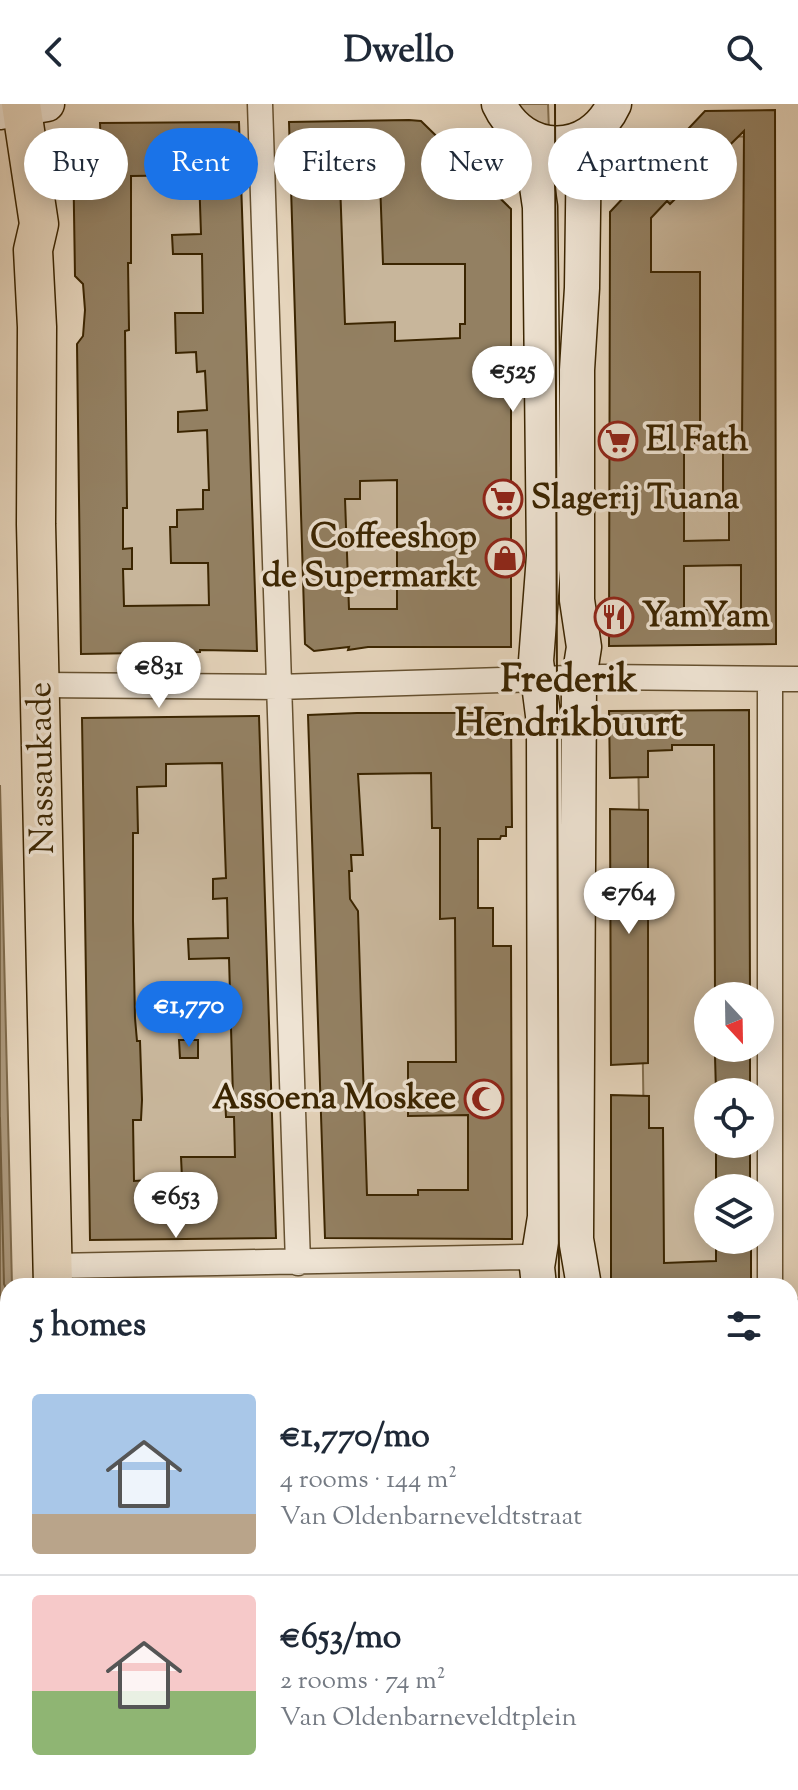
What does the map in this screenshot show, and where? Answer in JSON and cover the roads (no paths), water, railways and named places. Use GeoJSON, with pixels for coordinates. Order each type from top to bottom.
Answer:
{"type":"FeatureCollection","features":[{"type":"Feature","properties":{"kind":"main road","name":"Nassaukade"},"geometry":{"type":"LineString","coordinates":[[18,111],[39,224],[33,250],[37,327],[36,524],[53,1276]]}},
{"type":"Feature","properties":{"kind":"street"},"geometry":{"type":"LineString","coordinates":[[260,104],[298,1263]]}},
{"type":"Feature","properties":{"kind":"street"},"geometry":{"type":"LineString","coordinates":[[499,104],[515,128]]}},
{"type":"Feature","properties":{"kind":"street"},"geometry":{"type":"LineString","coordinates":[[595,128],[608,117],[614,104]]}},
{"type":"Feature","properties":{"kind":"street"},"geometry":{"type":"LineString","coordinates":[[532,156],[540,207],[544,556],[536,661],[544,723],[545,1217],[538,1276]]}},
{"type":"Feature","properties":{"kind":"street"},"geometry":{"type":"LineString","coordinates":[[583,200],[577,600],[584,647],[579,679],[576,1239],[583,1278]]}},
{"type":"Feature","properties":{"kind":"street"},"geometry":{"type":"LineString","coordinates":[[41,685],[278,687],[579,679],[798,679]]}},
{"type":"Feature","properties":{"kind":"street"},"geometry":{"type":"LineString","coordinates":[[770,680],[770,1278]]}},
{"type":"Feature","properties":{"kind":"street"},"geometry":{"type":"LineString","coordinates":[[53,1276],[298,1263],[523,1257],[538,1276]]}},
{"type":"Feature","properties":{"kind":"water"},"geometry":{"type":"Polygon","coordinates":[[[0,785],[12,1278],[0,1278],[0,785]]]}},
{"type":"Feature","properties":{"kind":"tram line"},"geometry":{"type":"LineString","coordinates":[[555,104],[559,1278]]}},
{"type":"Feature","properties":{"kind":"place","name":"El Fath"},"geometry":{"type":"Point","coordinates":[618,441]}},
{"type":"Feature","properties":{"kind":"place","name":"Slagerij Tuana"},"geometry":{"type":"Point","coordinates":[503,499]}},
{"type":"Feature","properties":{"kind":"place","name":"Coffeeshop de Supermarkt"},"geometry":{"type":"Point","coordinates":[505,558]}},
{"type":"Feature","properties":{"kind":"place","name":"YamYam"},"geometry":{"type":"Point","coordinates":[614,617]}},
{"type":"Feature","properties":{"kind":"place","name":"Assoena Moskee"},"geometry":{"type":"Point","coordinates":[484,1099]}},
{"type":"Feature","properties":{"kind":"district","name":"Frederik Hendrikbuurt"},"geometry":{"type":"Point","coordinates":[569,704]}}]}
